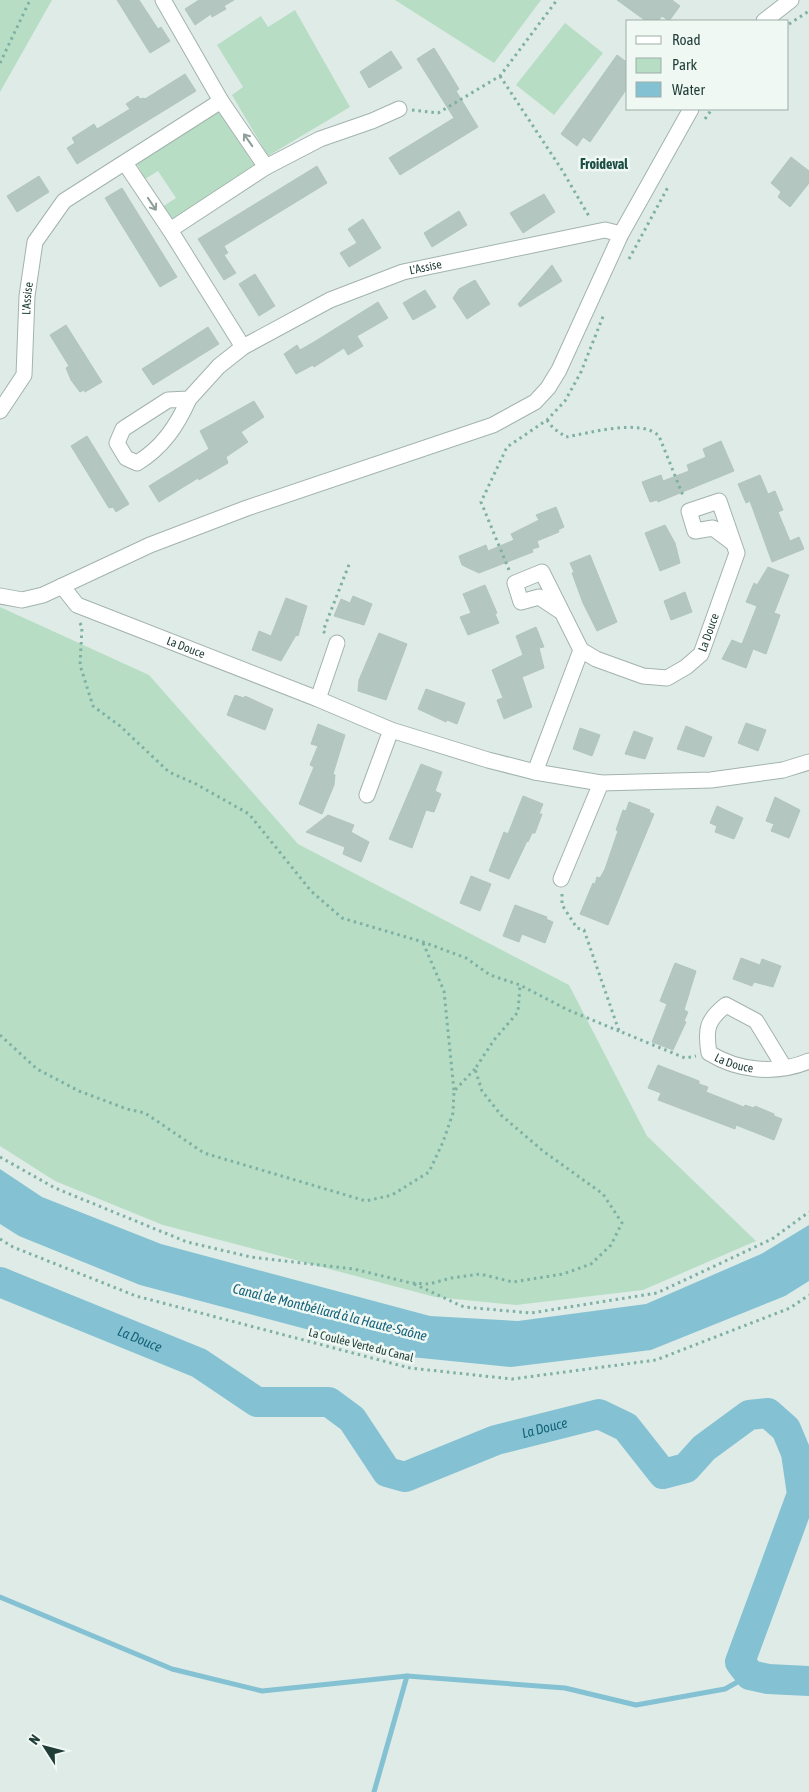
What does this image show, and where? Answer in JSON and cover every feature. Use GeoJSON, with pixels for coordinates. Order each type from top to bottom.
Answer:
{"type":"FeatureCollection","features":[{"type":"Feature","properties":{"kind":"street"},"geometry":{"type":"LineString","coordinates":[[163,0],[221,101],[266,167]]}},
{"type":"Feature","properties":{"kind":"street"},"geometry":{"type":"LineString","coordinates":[[765,20],[791,0]]}},
{"type":"Feature","properties":{"kind":"street","name":"L'Assise"},"geometry":{"type":"LineString","coordinates":[[0,411],[24,375],[27,296],[35,242],[64,201],[221,101]]}},
{"type":"Feature","properties":{"kind":"street"},"geometry":{"type":"LineString","coordinates":[[170,230],[266,167],[320,139],[372,121],[399,109]]}},
{"type":"Feature","properties":{"kind":"street"},"geometry":{"type":"LineString","coordinates":[[0,596],[22,600],[43,595],[150,545],[247,508],[493,425],[535,402],[548,388],[559,370],[621,234],[690,110]]}},
{"type":"Feature","properties":{"kind":"street"},"geometry":{"type":"LineString","coordinates":[[125,163],[170,230],[243,347]]}},
{"type":"Feature","properties":{"kind":"street","name":"L'Assise"},"geometry":{"type":"LineString","coordinates":[[189,399],[168,400],[123,429],[117,443],[126,458],[137,463],[153,453],[178,422],[189,399],[219,366],[243,347],[330,300],[403,272],[605,230],[621,234]]}},
{"type":"Feature","properties":{"kind":"street","name":"La Douce"},"geometry":{"type":"LineString","coordinates":[[581,650],[596,659],[643,676],[667,678],[686,667],[701,654],[737,553],[733,543],[732,532],[720,500],[689,511]]}},
{"type":"Feature","properties":{"kind":"street"},"geometry":{"type":"LineString","coordinates":[[689,511],[696,531],[713,528],[733,543]]}},
{"type":"Feature","properties":{"kind":"street"},"geometry":{"type":"LineString","coordinates":[[535,772],[581,650],[542,572],[515,583],[521,602],[538,597],[560,611]]}},
{"type":"Feature","properties":{"kind":"street","name":"La Douce"},"geometry":{"type":"LineString","coordinates":[[62,586],[77,605],[318,698],[391,730],[488,760],[535,772],[601,783],[711,780],[783,770],[809,762]]}},
{"type":"Feature","properties":{"kind":"street"},"geometry":{"type":"LineString","coordinates":[[318,698],[337,643]]}},
{"type":"Feature","properties":{"kind":"street"},"geometry":{"type":"LineString","coordinates":[[367,795],[391,730]]}},
{"type":"Feature","properties":{"kind":"street"},"geometry":{"type":"LineString","coordinates":[[561,879],[601,783]]}},
{"type":"Feature","properties":{"kind":"street","name":"La Douce"},"geometry":{"type":"LineString","coordinates":[[784,1067],[756,1021],[726,1005],[712,1016],[706,1035],[709,1053],[724,1062],[749,1070],[784,1067],[809,1061]]}},
{"type":"Feature","properties":{"kind":"path"},"geometry":{"type":"LineString","coordinates":[[0,63],[30,0]]}},
{"type":"Feature","properties":{"kind":"path"},"geometry":{"type":"LineString","coordinates":[[399,109],[438,113],[500,76],[557,0]]}},
{"type":"Feature","properties":{"kind":"path"},"geometry":{"type":"LineString","coordinates":[[789,23],[809,11]]}},
{"type":"Feature","properties":{"kind":"path"},"geometry":{"type":"LineString","coordinates":[[500,76],[589,214],[594,233]]}},
{"type":"Feature","properties":{"kind":"path"},"geometry":{"type":"LineString","coordinates":[[547,420],[553,428],[566,437],[634,426],[654,431],[659,436],[689,511]]}},
{"type":"Feature","properties":{"kind":"path"},"geometry":{"type":"LineString","coordinates":[[507,447],[481,502],[515,583]]}},
{"type":"Feature","properties":{"kind":"path"},"geometry":{"type":"LineString","coordinates":[[337,643],[323,631],[350,562]]}},
{"type":"Feature","properties":{"kind":"path"},"geometry":{"type":"LineString","coordinates":[[78,619],[82,627],[80,665],[93,706],[120,726],[169,772],[196,784],[249,814],[311,891],[342,918],[423,942],[466,958],[490,975],[520,985],[568,1010],[685,1058],[709,1053]]}},
{"type":"Feature","properties":{"kind":"path"},"geometry":{"type":"LineString","coordinates":[[561,879],[562,905],[577,928],[584,930],[619,1031]]}},
{"type":"Feature","properties":{"kind":"path"},"geometry":{"type":"LineString","coordinates":[[0,1035],[37,1070],[79,1091],[127,1109],[145,1113],[204,1153],[366,1201],[392,1195],[429,1172],[443,1142],[453,1113],[454,1091],[444,991],[423,942]]}},
{"type":"Feature","properties":{"kind":"path"},"geometry":{"type":"LineString","coordinates":[[454,1091],[475,1069],[494,1040],[518,1012],[520,985]]}},
{"type":"Feature","properties":{"kind":"path"},"geometry":{"type":"LineString","coordinates":[[0,1157],[55,1188],[187,1242],[251,1257],[354,1269],[429,1284],[451,1278],[480,1274],[513,1282],[563,1274],[591,1264],[611,1245],[622,1223],[603,1194],[543,1151],[501,1115],[482,1092],[475,1069]]}},
{"type":"Feature","properties":{"kind":"path"},"geometry":{"type":"LineString","coordinates":[[412,1282],[464,1307],[531,1313],[657,1293],[772,1240],[809,1212]]}},
{"type":"Feature","properties":{"kind":"path","name":"La Coulée Verte du Canal"},"geometry":{"type":"LineString","coordinates":[[0,1239],[13,1247],[136,1296],[410,1368],[512,1378],[656,1360],[790,1308],[809,1295]]}},
{"type":"Feature","properties":{"kind":"green space"},"geometry":{"type":"Polygon","coordinates":[[[0,0],[52,0],[0,92],[0,0]]]}},
{"type":"Feature","properties":{"kind":"green space"},"geometry":{"type":"Polygon","coordinates":[[[395,0],[541,0],[494,63],[395,0]]]}},
{"type":"Feature","properties":{"kind":"green space"},"geometry":{"type":"Polygon","coordinates":[[[295,10],[350,107],[268,156],[232,95],[243,87],[217,45],[261,16],[268,27],[295,10]]]}},
{"type":"Feature","properties":{"kind":"green space"},"geometry":{"type":"Polygon","coordinates":[[[565,23],[603,53],[554,115],[516,85],[565,23]]]}},
{"type":"Feature","properties":{"kind":"green space"},"geometry":{"type":"Polygon","coordinates":[[[218,111],[255,166],[171,221],[162,207],[176,198],[158,171],[145,179],[137,164],[218,111]]]}},
{"type":"Feature","properties":{"kind":"green space"},"geometry":{"type":"Polygon","coordinates":[[[0,607],[149,675],[298,844],[569,985],[647,1136],[756,1241],[643,1290],[516,1305],[435,1297],[163,1225],[55,1181],[0,1146],[0,607]]]}},
{"type":"Feature","properties":{"kind":"water","name":"Canal de Montbéliard à la Haute-Saône"},"geometry":{"type":"Polygon","coordinates":[[[0,1169],[42,1197],[161,1244],[430,1316],[518,1321],[646,1304],[761,1254],[809,1225],[809,1281],[785,1296],[651,1350],[511,1367],[411,1357],[140,1285],[19,1236],[0,1224],[0,1169]]]}},
{"type":"Feature","properties":{"kind":"building"},"geometry":{"type":"Polygon","coordinates":[[[117,0],[139,0],[158,29],[161,27],[170,41],[150,53],[117,0]]]}},
{"type":"Feature","properties":{"kind":"building"},"geometry":{"type":"Polygon","coordinates":[[[199,0],[234,0],[224,6],[226,9],[212,17],[211,14],[195,25],[185,9],[199,0]]]}},
{"type":"Feature","properties":{"kind":"building"},"geometry":{"type":"Polygon","coordinates":[[[617,0],[672,0],[680,6],[670,20],[662,16],[659,20],[645,20],[617,0]]]}},
{"type":"Feature","properties":{"kind":"building"},"geometry":{"type":"Polygon","coordinates":[[[434,48],[459,89],[456,91],[478,127],[400,175],[389,158],[454,118],[417,59],[434,48]]]}},
{"type":"Feature","properties":{"kind":"building"},"geometry":{"type":"Polygon","coordinates":[[[391,51],[402,68],[369,88],[360,72],[391,51]]]}},
{"type":"Feature","properties":{"kind":"building"},"geometry":{"type":"Polygon","coordinates":[[[617,55],[626,62],[626,90],[590,142],[583,137],[577,146],[561,134],[617,55]]]}},
{"type":"Feature","properties":{"kind":"building"},"geometry":{"type":"Polygon","coordinates":[[[185,74],[196,91],[77,164],[67,148],[75,143],[72,138],[94,124],[97,129],[130,109],[126,104],[138,96],[140,99],[145,99],[185,74]]]}},
{"type":"Feature","properties":{"kind":"building"},"geometry":{"type":"Polygon","coordinates":[[[791,157],[809,171],[809,183],[790,207],[778,197],[781,192],[771,183],[791,157]]]}},
{"type":"Feature","properties":{"kind":"building"},"geometry":{"type":"Polygon","coordinates":[[[317,166],[327,183],[224,246],[228,253],[224,255],[236,273],[224,280],[198,239],[317,166]]]}},
{"type":"Feature","properties":{"kind":"building"},"geometry":{"type":"Polygon","coordinates":[[[39,176],[49,192],[17,212],[7,196],[39,176]]]}},
{"type":"Feature","properties":{"kind":"building"},"geometry":{"type":"Polygon","coordinates":[[[122,188],[177,277],[160,287],[105,198],[122,188]]]}},
{"type":"Feature","properties":{"kind":"building"},"geometry":{"type":"Polygon","coordinates":[[[544,194],[555,212],[523,233],[510,213],[544,194]]]}},
{"type":"Feature","properties":{"kind":"building"},"geometry":{"type":"Polygon","coordinates":[[[459,211],[467,225],[432,247],[424,233],[459,211]]]}},
{"type":"Feature","properties":{"kind":"building"},"geometry":{"type":"Polygon","coordinates":[[[363,219],[381,248],[349,267],[340,253],[357,243],[348,229],[363,219]]]}},
{"type":"Feature","properties":{"kind":"building"},"geometry":{"type":"Polygon","coordinates":[[[552,265],[562,281],[520,307],[518,304],[552,265]]]}},
{"type":"Feature","properties":{"kind":"building"},"geometry":{"type":"Polygon","coordinates":[[[255,274],[275,306],[259,316],[239,284],[255,274]]]}},
{"type":"Feature","properties":{"kind":"building"},"geometry":{"type":"Polygon","coordinates":[[[475,280],[490,304],[467,319],[453,298],[459,289],[475,280]]]}},
{"type":"Feature","properties":{"kind":"building"},"geometry":{"type":"Polygon","coordinates":[[[425,290],[436,307],[413,320],[403,303],[425,290]]]}},
{"type":"Feature","properties":{"kind":"building"},"geometry":{"type":"Polygon","coordinates":[[[378,302],[388,318],[357,336],[363,346],[348,355],[344,348],[314,367],[313,365],[296,374],[284,354],[297,345],[300,350],[378,302]]]}},
{"type":"Feature","properties":{"kind":"building"},"geometry":{"type":"Polygon","coordinates":[[[66,325],[102,382],[85,392],[84,390],[80,392],[71,380],[66,368],[69,366],[50,335],[66,325]]]}},
{"type":"Feature","properties":{"kind":"building"},"geometry":{"type":"Polygon","coordinates":[[[208,327],[219,344],[153,385],[142,369],[208,327]]]}},
{"type":"Feature","properties":{"kind":"building"},"geometry":{"type":"Polygon","coordinates":[[[254,401],[264,417],[241,432],[248,442],[226,457],[228,463],[199,480],[198,478],[159,502],[149,486],[209,449],[200,431],[254,401]]]}},
{"type":"Feature","properties":{"kind":"building"},"geometry":{"type":"Polygon","coordinates":[[[87,436],[129,504],[116,512],[113,507],[109,508],[71,446],[87,436]]]}},
{"type":"Feature","properties":{"kind":"building"},"geometry":{"type":"Polygon","coordinates":[[[721,441],[734,471],[658,502],[657,500],[650,502],[642,482],[661,475],[663,481],[689,471],[687,465],[706,457],[703,449],[721,441]]]}},
{"type":"Feature","properties":{"kind":"building"},"geometry":{"type":"Polygon","coordinates":[[[760,475],[768,494],[775,491],[783,510],[778,512],[790,541],[799,537],[804,549],[772,562],[750,501],[746,503],[738,484],[760,475]]]}},
{"type":"Feature","properties":{"kind":"building"},"geometry":{"type":"Polygon","coordinates":[[[556,507],[564,527],[558,530],[559,532],[537,541],[539,547],[532,549],[533,552],[479,573],[462,565],[459,556],[486,545],[488,551],[514,540],[511,534],[539,520],[536,515],[556,507]]]}},
{"type":"Feature","properties":{"kind":"building"},"geometry":{"type":"Polygon","coordinates":[[[665,525],[675,543],[680,563],[660,571],[645,533],[665,525]]]}},
{"type":"Feature","properties":{"kind":"building"},"geometry":{"type":"Polygon","coordinates":[[[590,555],[617,622],[597,631],[583,603],[570,563],[590,555]]]}},
{"type":"Feature","properties":{"kind":"building"},"geometry":{"type":"Polygon","coordinates":[[[768,567],[789,575],[774,613],[780,615],[766,654],[753,649],[746,668],[722,659],[732,640],[749,647],[742,644],[757,606],[746,602],[754,583],[757,585],[768,567]]]}},
{"type":"Feature","properties":{"kind":"building"},"geometry":{"type":"Polygon","coordinates":[[[485,585],[497,613],[495,614],[499,623],[468,635],[460,617],[471,613],[463,594],[485,585]]]}},
{"type":"Feature","properties":{"kind":"building"},"geometry":{"type":"Polygon","coordinates":[[[685,592],[692,612],[671,620],[664,601],[685,592]]]}},
{"type":"Feature","properties":{"kind":"building"},"geometry":{"type":"Polygon","coordinates":[[[353,596],[372,604],[364,625],[334,616],[341,599],[350,603],[353,596]]]}},
{"type":"Feature","properties":{"kind":"building"},"geometry":{"type":"Polygon","coordinates":[[[286,598],[307,606],[298,636],[296,635],[281,661],[252,650],[259,631],[271,636],[286,598]]]}},
{"type":"Feature","properties":{"kind":"building"},"geometry":{"type":"Polygon","coordinates":[[[536,627],[544,647],[539,648],[544,668],[522,677],[532,707],[504,719],[497,700],[503,698],[492,670],[523,655],[516,636],[536,627]]]}},
{"type":"Feature","properties":{"kind":"building"},"geometry":{"type":"Polygon","coordinates":[[[379,633],[407,644],[386,700],[358,691],[359,680],[379,633]]]}},
{"type":"Feature","properties":{"kind":"building"},"geometry":{"type":"Polygon","coordinates":[[[426,689],[465,703],[457,724],[447,720],[446,722],[418,709],[426,689]]]}},
{"type":"Feature","properties":{"kind":"building"},"geometry":{"type":"Polygon","coordinates":[[[235,695],[244,698],[245,696],[273,709],[265,730],[227,715],[235,695]]]}},
{"type":"Feature","properties":{"kind":"building"},"geometry":{"type":"Polygon","coordinates":[[[746,723],[766,730],[758,751],[738,743],[746,723]]]}},
{"type":"Feature","properties":{"kind":"building"},"geometry":{"type":"Polygon","coordinates":[[[318,724],[345,735],[333,774],[335,775],[334,785],[322,814],[299,804],[314,767],[310,765],[318,746],[311,744],[318,724]]]}},
{"type":"Feature","properties":{"kind":"building"},"geometry":{"type":"Polygon","coordinates":[[[686,726],[712,737],[704,757],[677,749],[686,726]]]}},
{"type":"Feature","properties":{"kind":"building"},"geometry":{"type":"Polygon","coordinates":[[[580,728],[600,735],[592,756],[573,749],[580,728]]]}},
{"type":"Feature","properties":{"kind":"building"},"geometry":{"type":"Polygon","coordinates":[[[634,731],[653,738],[645,759],[625,754],[634,731]]]}},
{"type":"Feature","properties":{"kind":"building"},"geometry":{"type":"Polygon","coordinates":[[[421,764],[442,772],[435,791],[441,794],[434,812],[426,810],[412,848],[389,839],[421,764]]]}},
{"type":"Feature","properties":{"kind":"building"},"geometry":{"type":"Polygon","coordinates":[[[523,796],[543,804],[539,814],[542,814],[535,833],[532,833],[527,841],[509,879],[489,871],[504,832],[508,834],[523,796]]]}},
{"type":"Feature","properties":{"kind":"building"},"geometry":{"type":"Polygon","coordinates":[[[775,797],[800,810],[789,838],[771,831],[774,824],[766,821],[775,797]]]}},
{"type":"Feature","properties":{"kind":"building"},"geometry":{"type":"Polygon","coordinates":[[[629,802],[650,810],[649,812],[654,814],[608,925],[580,914],[593,883],[595,884],[597,877],[600,878],[605,869],[623,810],[626,811],[629,802]]]}},
{"type":"Feature","properties":{"kind":"building"},"geometry":{"type":"Polygon","coordinates":[[[717,806],[743,818],[734,839],[715,832],[717,826],[710,823],[717,806]]]}},
{"type":"Feature","properties":{"kind":"building"},"geometry":{"type":"Polygon","coordinates":[[[328,815],[354,825],[351,832],[369,842],[361,862],[343,854],[345,847],[306,832],[328,815]]]}},
{"type":"Feature","properties":{"kind":"building"},"geometry":{"type":"Polygon","coordinates":[[[471,876],[491,884],[480,911],[460,903],[471,876]]]}},
{"type":"Feature","properties":{"kind":"building"},"geometry":{"type":"Polygon","coordinates":[[[515,905],[547,917],[546,919],[553,922],[545,943],[522,934],[519,942],[503,936],[515,905]]]}},
{"type":"Feature","properties":{"kind":"building"},"geometry":{"type":"Polygon","coordinates":[[[741,958],[760,965],[762,959],[781,966],[773,987],[754,982],[752,986],[733,979],[741,958]]]}},
{"type":"Feature","properties":{"kind":"building"},"geometry":{"type":"Polygon","coordinates":[[[675,963],[696,971],[684,1010],[688,1012],[684,1021],[686,1022],[673,1050],[652,1042],[667,1004],[660,1001],[675,963]]]}},
{"type":"Feature","properties":{"kind":"building"},"geometry":{"type":"Polygon","coordinates":[[[658,1065],[699,1081],[699,1084],[708,1087],[706,1092],[744,1107],[745,1105],[754,1108],[755,1106],[782,1119],[774,1140],[736,1125],[735,1129],[658,1100],[661,1093],[648,1088],[658,1065]]]}},
{"type":"Feature","properties":{"kind":"waterway","name":"La Douce"},"geometry":{"type":"LineString","coordinates":[[0,1282],[199,1363],[257,1402],[329,1402],[352,1419],[387,1472],[405,1477],[496,1440],[599,1414],[626,1427],[663,1474],[686,1468],[704,1448],[749,1415],[768,1413],[786,1429],[796,1453],[802,1494],[740,1662],[750,1675],[768,1679],[809,1681]]}},
{"type":"Feature","properties":{"kind":"waterway"},"geometry":{"type":"LineString","coordinates":[[0,1597],[172,1669],[262,1691],[407,1676]]}},
{"type":"Feature","properties":{"kind":"waterway"},"geometry":{"type":"LineString","coordinates":[[374,1792],[407,1676],[565,1688],[636,1705],[725,1689],[750,1675]]}},
{"type":"Feature","properties":{"kind":"district","name":"Froideval"},"geometry":{"type":"Point","coordinates":[604,164]}}]}
